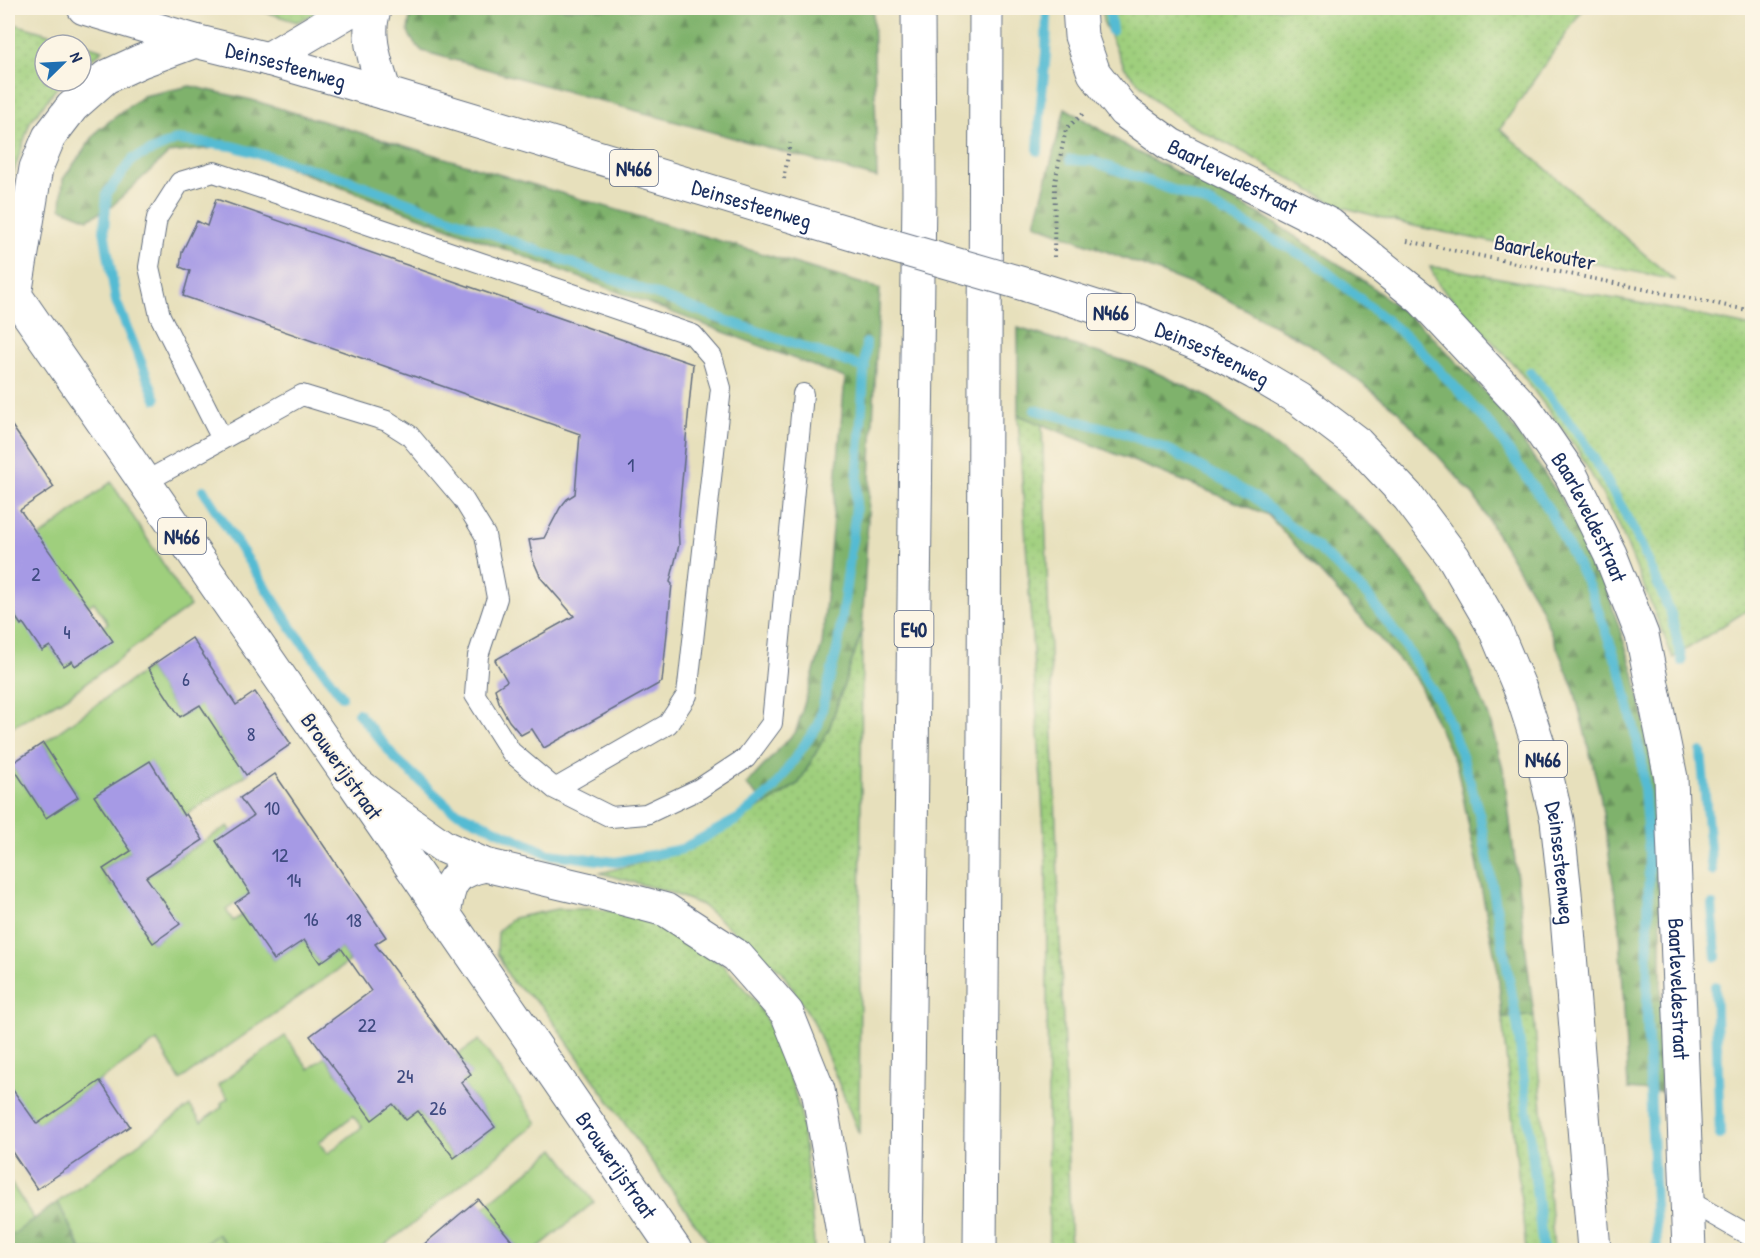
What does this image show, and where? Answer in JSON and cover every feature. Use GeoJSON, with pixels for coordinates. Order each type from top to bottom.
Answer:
{"type":"FeatureCollection","features":[{"type":"Feature","properties":{"kind":"main road","name":"Deinsesteenweg"},"geometry":{"type":"LineString","coordinates":[[84,8],[385,93],[1140,321],[1193,342],[1246,368],[1299,399],[1357,443],[1408,498],[1454,558],[1495,629],[1521,691],[1541,753],[1557,820],[1565,893],[1594,1251]]}},
{"type":"Feature","properties":{"kind":"main road"},"geometry":{"type":"LineString","coordinates":[[268,59],[354,8]]}},
{"type":"Feature","properties":{"kind":"main road"},"geometry":{"type":"LineString","coordinates":[[375,8],[371,18],[373,54],[385,93]]}},
{"type":"Feature","properties":{"kind":"main road","name":"E40"},"geometry":{"type":"LineString","coordinates":[[906,1251],[919,218],[918,8]]}},
{"type":"Feature","properties":{"kind":"main road"},"geometry":{"type":"LineString","coordinates":[[980,1251],[986,8]]}},
{"type":"Feature","properties":{"kind":"main road","name":"Baarleveldestraat"},"geometry":{"type":"LineString","coordinates":[[1079,8],[1081,36],[1094,73],[1124,111],[1171,145],[1330,225],[1422,299],[1527,411],[1570,475],[1610,554],[1642,635],[1671,778],[1689,1251]]}},
{"type":"Feature","properties":{"kind":"main road","name":"N466"},"geometry":{"type":"LineString","coordinates":[[10,292],[36,168],[49,137],[72,106],[106,77],[195,41]]}},
{"type":"Feature","properties":{"kind":"main road","name":"Brouwerijstraat"},"geometry":{"type":"LineString","coordinates":[[10,292],[145,482],[675,1251]]}},
{"type":"Feature","properties":{"kind":"main road"},"geometry":{"type":"LineString","coordinates":[[349,777],[444,847],[484,865],[666,910],[737,956],[787,1013],[818,1090],[846,1251]]}},
{"type":"Feature","properties":{"kind":"main road"},"geometry":{"type":"LineString","coordinates":[[444,915],[447,892],[455,876],[470,868],[484,865]]}},
{"type":"Feature","properties":{"kind":"lane"},"geometry":{"type":"LineString","coordinates":[[222,439],[160,316],[149,267],[157,218],[180,182],[214,172],[693,335],[712,357],[721,388],[687,695],[668,724],[555,789]]}},
{"type":"Feature","properties":{"kind":"lane"},"geometry":{"type":"LineString","coordinates":[[145,482],[302,395],[387,421],[408,435],[463,499],[485,535],[497,598],[478,656],[476,695],[511,752],[555,789],[611,817],[646,814],[699,789],[746,758],[772,723],[803,394]]}},
{"type":"Feature","properties":{"kind":"lane"},"geometry":{"type":"LineString","coordinates":[[1687,1200],[1752,1237]]}},
{"type":"Feature","properties":{"kind":"path"},"geometry":{"type":"LineString","coordinates":[[1040,289],[1054,182],[1066,129],[1109,92]]}},
{"type":"Feature","properties":{"kind":"path","name":"Baarlekouter"},"geometry":{"type":"LineString","coordinates":[[1400,239],[1752,311]]}},
{"type":"Feature","properties":{"kind":"green space"},"geometry":{"type":"Polygon","coordinates":[[[278,8],[327,8],[297,22],[265,12],[278,8]]]}},
{"type":"Feature","properties":{"kind":"green space"},"geometry":{"type":"Polygon","coordinates":[[[413,8],[873,8],[877,178],[422,51],[412,41],[408,32],[413,8]]]}},
{"type":"Feature","properties":{"kind":"green space"},"geometry":{"type":"Polygon","coordinates":[[[1102,8],[1584,8],[1500,129],[1674,280],[1414,226],[1338,206],[1245,153],[1190,125],[1155,101],[1125,68],[1103,21],[1102,8]]]}},
{"type":"Feature","properties":{"kind":"green space"},"geometry":{"type":"Polygon","coordinates":[[[8,22],[45,33],[33,33],[33,93],[53,93],[30,122],[11,181],[8,204],[8,22]]]}},
{"type":"Feature","properties":{"kind":"green space"},"geometry":{"type":"Polygon","coordinates":[[[93,47],[103,50],[93,58],[93,47]]]}},
{"type":"Feature","properties":{"kind":"green space"},"geometry":{"type":"Polygon","coordinates":[[[190,86],[252,100],[880,289],[862,631],[829,729],[799,783],[767,804],[746,785],[796,731],[822,645],[845,378],[232,146],[169,153],[111,207],[88,219],[61,208],[63,179],[98,130],[143,96],[190,86]]]}},
{"type":"Feature","properties":{"kind":"green space"},"geometry":{"type":"Polygon","coordinates":[[[1065,108],[1133,150],[1260,214],[1362,279],[1428,332],[1500,408],[1562,500],[1606,587],[1634,673],[1655,773],[1661,929],[1661,1092],[1628,1089],[1620,929],[1600,794],[1574,689],[1540,606],[1474,496],[1398,411],[1314,347],[1219,295],[1035,224],[1065,108]]]}},
{"type":"Feature","properties":{"kind":"green space"},"geometry":{"type":"Polygon","coordinates":[[[1430,267],[1655,306],[1752,327],[1752,607],[1673,658],[1618,523],[1577,449],[1517,368],[1439,285],[1430,267]]]}},
{"type":"Feature","properties":{"kind":"green space"},"geometry":{"type":"Polygon","coordinates":[[[1018,328],[1144,367],[1208,397],[1305,468],[1379,532],[1426,593],[1456,639],[1489,717],[1504,773],[1534,1016],[1502,1017],[1498,972],[1457,767],[1417,680],[1268,515],[1018,415],[1018,328]]]}},
{"type":"Feature","properties":{"kind":"green space"},"geometry":{"type":"Polygon","coordinates":[[[1018,415],[1042,424],[1071,1250],[1049,1250],[1046,862],[1018,415]]]}},
{"type":"Feature","properties":{"kind":"green space"},"geometry":{"type":"Polygon","coordinates":[[[111,482],[190,606],[67,697],[8,729],[8,606],[20,624],[23,623],[50,646],[64,666],[72,661],[76,666],[96,652],[103,627],[108,623],[94,602],[88,606],[33,542],[111,482]]]}},
{"type":"Feature","properties":{"kind":"green space"},"geometry":{"type":"Polygon","coordinates":[[[862,631],[859,1134],[814,1022],[781,971],[702,905],[669,892],[600,873],[663,857],[767,804],[799,783],[829,729],[862,631]]]}},
{"type":"Feature","properties":{"kind":"green space"},"geometry":{"type":"Polygon","coordinates":[[[148,668],[180,717],[225,688],[236,705],[211,722],[234,757],[249,773],[157,834],[162,781],[150,762],[131,851],[101,870],[111,886],[140,866],[147,877],[228,826],[248,856],[250,893],[226,910],[233,921],[258,905],[267,949],[274,960],[304,940],[320,963],[341,948],[350,961],[180,1080],[157,1041],[37,1124],[27,1110],[8,1124],[8,766],[11,764],[46,817],[78,797],[43,743],[148,668]],[[158,915],[142,927],[153,943],[179,924],[158,915]]]}},
{"type":"Feature","properties":{"kind":"green space"},"geometry":{"type":"Polygon","coordinates":[[[557,909],[593,909],[628,913],[671,931],[723,965],[756,1002],[780,1044],[801,1114],[814,1250],[714,1250],[542,1006],[512,982],[497,953],[498,931],[513,918],[557,909]]]}},
{"type":"Feature","properties":{"kind":"green space"},"geometry":{"type":"Polygon","coordinates":[[[1534,1016],[1554,1250],[1526,1250],[1502,1017],[1534,1016]]]}},
{"type":"Feature","properties":{"kind":"green space"},"geometry":{"type":"Polygon","coordinates":[[[285,1036],[309,1069],[325,1057],[338,1075],[390,1106],[393,1104],[405,1120],[418,1111],[453,1158],[495,1127],[461,1082],[471,1074],[457,1055],[479,1040],[537,1123],[378,1250],[231,1250],[218,1234],[196,1250],[82,1250],[58,1202],[190,1106],[201,1122],[222,1107],[221,1103],[228,1098],[218,1085],[285,1036]],[[353,1116],[319,1142],[327,1154],[362,1127],[353,1116]]]}},
{"type":"Feature","properties":{"kind":"green space"},"geometry":{"type":"Polygon","coordinates":[[[555,1149],[594,1202],[535,1250],[520,1250],[484,1207],[555,1149]]]}},
{"type":"Feature","properties":{"kind":"green space"},"geometry":{"type":"Polygon","coordinates":[[[8,1178],[34,1219],[8,1238],[8,1178]]]}},
{"type":"Feature","properties":{"kind":"green space"},"geometry":{"type":"Polygon","coordinates":[[[58,1202],[81,1250],[8,1250],[8,1238],[58,1202]]]}},
{"type":"Feature","properties":{"kind":"green space"},"geometry":{"type":"Polygon","coordinates":[[[218,1234],[231,1250],[196,1250],[218,1234]]]}},
{"type":"Feature","properties":{"kind":"building"},"geometry":{"type":"Polygon","coordinates":[[[216,199],[693,364],[678,524],[679,545],[670,582],[672,584],[662,682],[544,748],[532,729],[521,735],[509,721],[500,705],[495,689],[507,681],[495,660],[574,616],[541,578],[533,560],[529,540],[544,538],[560,508],[567,499],[575,494],[580,434],[183,296],[190,271],[180,267],[182,252],[197,221],[207,226],[216,199]]]}},
{"type":"Feature","properties":{"kind":"building"},"geometry":{"type":"Polygon","coordinates":[[[8,420],[54,487],[20,510],[113,641],[75,666],[72,661],[64,666],[50,646],[42,651],[8,606],[8,420]]]}},
{"type":"Feature","properties":{"kind":"building"},"geometry":{"type":"Polygon","coordinates":[[[192,638],[236,705],[255,692],[291,744],[246,775],[200,705],[180,717],[148,668],[192,638]]]}},
{"type":"Feature","properties":{"kind":"building"},"geometry":{"type":"Polygon","coordinates":[[[43,743],[78,797],[46,818],[11,764],[43,743]]]}},
{"type":"Feature","properties":{"kind":"building"},"geometry":{"type":"Polygon","coordinates":[[[150,761],[184,816],[186,814],[203,840],[146,877],[180,924],[153,943],[103,869],[131,851],[94,796],[150,761]]]}},
{"type":"Feature","properties":{"kind":"building"},"geometry":{"type":"Polygon","coordinates":[[[275,774],[386,937],[375,944],[471,1074],[461,1082],[495,1127],[454,1158],[418,1111],[406,1120],[393,1104],[372,1120],[310,1036],[371,991],[341,948],[320,963],[304,940],[274,960],[235,903],[250,893],[216,841],[253,816],[240,798],[275,774]]]}},
{"type":"Feature","properties":{"kind":"building"},"geometry":{"type":"Polygon","coordinates":[[[100,1081],[130,1126],[37,1189],[8,1146],[8,1083],[37,1124],[100,1081]]]}},
{"type":"Feature","properties":{"kind":"building"},"geometry":{"type":"Polygon","coordinates":[[[478,1199],[520,1251],[416,1251],[478,1199]]]}},
{"type":"Feature","properties":{"kind":"waterway"},"geometry":{"type":"LineString","coordinates":[[1038,151],[1046,53],[1047,8]]}},
{"type":"Feature","properties":{"kind":"waterway"},"geometry":{"type":"LineString","coordinates":[[1109,8],[1112,31]]}},
{"type":"Feature","properties":{"kind":"waterway"},"geometry":{"type":"LineString","coordinates":[[156,399],[116,301],[104,230],[107,193],[133,159],[176,140],[232,146],[345,179],[722,319],[865,368]]}},
{"type":"Feature","properties":{"kind":"waterway"},"geometry":{"type":"LineString","coordinates":[[1070,160],[1092,161],[1206,202],[1316,263],[1414,343],[1493,428],[1548,508],[1590,589],[1621,673],[1642,762],[1649,853],[1647,1015],[1657,1250]]}},
{"type":"Feature","properties":{"kind":"waterway"},"geometry":{"type":"LineString","coordinates":[[358,713],[396,759],[451,809],[549,854],[616,862],[682,849],[738,819],[773,790],[818,725],[838,646],[855,517],[866,343]]}},
{"type":"Feature","properties":{"kind":"waterway"},"geometry":{"type":"LineString","coordinates":[[1530,372],[1581,436],[1633,527],[1671,614],[1682,661]]}},
{"type":"Feature","properties":{"kind":"waterway"},"geometry":{"type":"LineString","coordinates":[[1035,410],[1124,433],[1171,451],[1253,496],[1318,548],[1368,596],[1408,650],[1444,710],[1463,759],[1480,817],[1518,1028],[1543,1250]]}},
{"type":"Feature","properties":{"kind":"waterway"},"geometry":{"type":"LineString","coordinates":[[203,490],[291,627],[342,696]]}},
{"type":"Feature","properties":{"kind":"waterway"},"geometry":{"type":"LineString","coordinates":[[1701,752],[1712,871]]}},
{"type":"Feature","properties":{"kind":"waterway"},"geometry":{"type":"LineString","coordinates":[[1712,905],[1716,957]]}},
{"type":"Feature","properties":{"kind":"waterway"},"geometry":{"type":"LineString","coordinates":[[1715,986],[1720,1135]]}}]}
